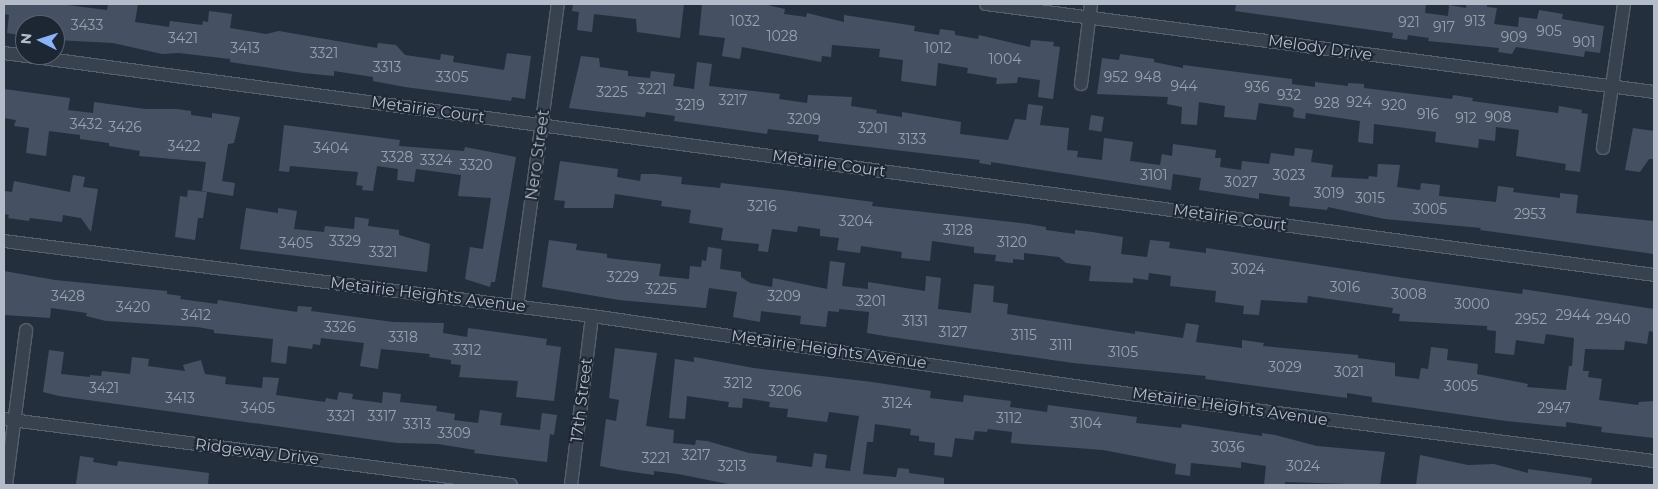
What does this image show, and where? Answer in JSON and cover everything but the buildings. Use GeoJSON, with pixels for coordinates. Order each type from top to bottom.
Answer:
{"type":"FeatureCollection","features":[{"type":"Feature","properties":{"kind":"street","name":"Nero Street"},"geometry":{"type":"LineString","coordinates":[[517,306],[558,4]]}},
{"type":"Feature","properties":{"kind":"street","name":"Melody Drive"},"geometry":{"type":"LineString","coordinates":[[986,4],[1654,92]]}},
{"type":"Feature","properties":{"kind":"street"},"geometry":{"type":"LineString","coordinates":[[1081,84],[1091,4]]}},
{"type":"Feature","properties":{"kind":"street"},"geometry":{"type":"LineString","coordinates":[[1603,148],[1624,4]]}},
{"type":"Feature","properties":{"kind":"street","name":"Metairie Court"},"geometry":{"type":"LineString","coordinates":[[4,53],[1654,275]]}},
{"type":"Feature","properties":{"kind":"street","name":"Metairie Heights Avenue"},"geometry":{"type":"LineString","coordinates":[[4,241],[517,306],[1147,396],[1654,461]]}},
{"type":"Feature","properties":{"kind":"street","name":"17th Street"},"geometry":{"type":"LineString","coordinates":[[571,485],[592,316]]}},
{"type":"Feature","properties":{"kind":"street"},"geometry":{"type":"LineString","coordinates":[[6,485],[9,420],[26,330]]}},
{"type":"Feature","properties":{"kind":"street","name":"Ridgeway Drive"},"geometry":{"type":"LineString","coordinates":[[9,420],[511,485]]}}]}
